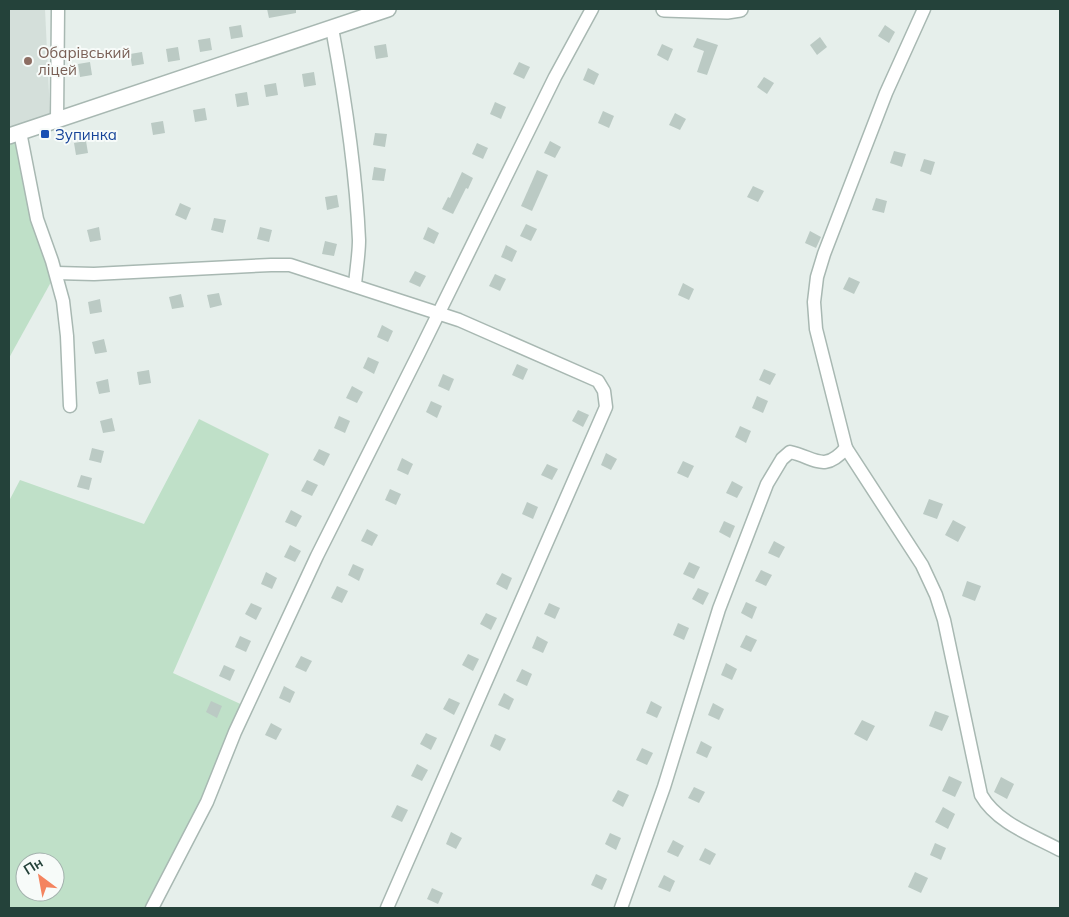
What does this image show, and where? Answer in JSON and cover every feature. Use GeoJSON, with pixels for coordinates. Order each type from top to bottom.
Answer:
{"type":"FeatureCollection","features":[{"type":"Feature","properties":{"kind":"street"},"geometry":{"type":"LineString","coordinates":[[57,120],[58,9]]}},
{"type":"Feature","properties":{"kind":"street"},"geometry":{"type":"LineString","coordinates":[[70,406],[67,336],[63,302],[56,274],[37,219],[14,134],[388,9]]}},
{"type":"Feature","properties":{"kind":"street"},"geometry":{"type":"LineString","coordinates":[[152,908],[207,802],[235,732],[317,556],[439,314],[555,77],[592,9]]}},
{"type":"Feature","properties":{"kind":"street"},"geometry":{"type":"LineString","coordinates":[[664,9],[727,11],[740,9]]}},
{"type":"Feature","properties":{"kind":"street"},"geometry":{"type":"LineString","coordinates":[[924,9],[882,102],[824,254],[817,277],[814,302],[816,329],[846,448],[922,565],[936,595],[944,620],[981,795],[996,814],[1060,850]]}},
{"type":"Feature","properties":{"kind":"street"},"geometry":{"type":"LineString","coordinates":[[332,28],[352,154],[359,242],[355,286]]}},
{"type":"Feature","properties":{"kind":"street"},"geometry":{"type":"LineString","coordinates":[[56,274],[290,265],[460,320],[598,381],[604,391],[606,407],[387,908]]}},
{"type":"Feature","properties":{"kind":"street"},"geometry":{"type":"LineString","coordinates":[[621,908],[664,787],[719,610],[767,484],[782,459],[790,452],[803,455],[821,463],[837,459],[846,448]]}},
{"type":"Feature","properties":{"kind":"shaded area","name":"Обарівський ліцей"},"geometry":{"type":"Polygon","coordinates":[[[9,9],[45,9],[50,114],[9,128],[9,9]]]}},
{"type":"Feature","properties":{"kind":"green space"},"geometry":{"type":"Polygon","coordinates":[[[20,132],[56,273],[9,358],[9,136],[20,132]]]}},
{"type":"Feature","properties":{"kind":"green space"},"geometry":{"type":"Polygon","coordinates":[[[199,419],[269,454],[173,673],[247,707],[152,908],[9,908],[9,501],[20,480],[144,524],[199,419]]]}},
{"type":"Feature","properties":{"kind":"building"},"geometry":{"type":"Polygon","coordinates":[[[267,9],[296,9],[296,13],[269,18],[267,9]]]}},
{"type":"Feature","properties":{"kind":"building"},"geometry":{"type":"Polygon","coordinates":[[[241,25],[243,37],[231,39],[229,27],[241,25]]]}},
{"type":"Feature","properties":{"kind":"building"},"geometry":{"type":"Polygon","coordinates":[[[885,25],[895,32],[889,43],[878,36],[885,25]]]}},
{"type":"Feature","properties":{"kind":"building"},"geometry":{"type":"Polygon","coordinates":[[[820,37],[827,47],[817,55],[810,45],[820,37]]]}},
{"type":"Feature","properties":{"kind":"building"},"geometry":{"type":"Polygon","coordinates":[[[210,38],[212,50],[200,52],[198,40],[210,38]]]}},
{"type":"Feature","properties":{"kind":"building"},"geometry":{"type":"Polygon","coordinates":[[[697,38],[718,45],[707,75],[697,72],[704,51],[693,47],[697,38]]]}},
{"type":"Feature","properties":{"kind":"building"},"geometry":{"type":"Polygon","coordinates":[[[386,44],[388,57],[376,59],[374,46],[386,44]]]}},
{"type":"Feature","properties":{"kind":"building"},"geometry":{"type":"Polygon","coordinates":[[[662,44],[673,49],[668,61],[657,55],[662,44]]]}},
{"type":"Feature","properties":{"kind":"building"},"geometry":{"type":"Polygon","coordinates":[[[178,47],[180,60],[168,62],[166,49],[178,47]]]}},
{"type":"Feature","properties":{"kind":"building"},"geometry":{"type":"Polygon","coordinates":[[[142,52],[144,64],[132,66],[130,54],[142,52]]]}},
{"type":"Feature","properties":{"kind":"building"},"geometry":{"type":"Polygon","coordinates":[[[90,62],[92,75],[80,77],[78,64],[90,62]]]}},
{"type":"Feature","properties":{"kind":"building"},"geometry":{"type":"Polygon","coordinates":[[[519,62],[530,67],[524,79],[513,74],[519,62]]]}},
{"type":"Feature","properties":{"kind":"building"},"geometry":{"type":"Polygon","coordinates":[[[588,68],[599,74],[594,85],[583,80],[588,68]]]}},
{"type":"Feature","properties":{"kind":"building"},"geometry":{"type":"Polygon","coordinates":[[[314,72],[316,85],[304,87],[302,74],[314,72]]]}},
{"type":"Feature","properties":{"kind":"building"},"geometry":{"type":"Polygon","coordinates":[[[764,77],[774,83],[767,94],[757,87],[764,77]]]}},
{"type":"Feature","properties":{"kind":"building"},"geometry":{"type":"Polygon","coordinates":[[[276,83],[278,95],[266,97],[264,85],[276,83]]]}},
{"type":"Feature","properties":{"kind":"building"},"geometry":{"type":"Polygon","coordinates":[[[247,92],[249,105],[237,107],[235,94],[247,92]]]}},
{"type":"Feature","properties":{"kind":"building"},"geometry":{"type":"Polygon","coordinates":[[[495,102],[506,107],[501,119],[490,114],[495,102]]]}},
{"type":"Feature","properties":{"kind":"building"},"geometry":{"type":"Polygon","coordinates":[[[205,108],[207,120],[195,122],[193,110],[205,108]]]}},
{"type":"Feature","properties":{"kind":"building"},"geometry":{"type":"Polygon","coordinates":[[[603,111],[614,116],[609,128],[598,123],[603,111]]]}},
{"type":"Feature","properties":{"kind":"building"},"geometry":{"type":"Polygon","coordinates":[[[675,113],[686,119],[680,130],[669,125],[675,113]]]}},
{"type":"Feature","properties":{"kind":"building"},"geometry":{"type":"Polygon","coordinates":[[[163,121],[165,133],[153,135],[151,123],[163,121]]]}},
{"type":"Feature","properties":{"kind":"building"},"geometry":{"type":"Polygon","coordinates":[[[375,133],[387,134],[385,147],[373,145],[375,133]]]}},
{"type":"Feature","properties":{"kind":"building"},"geometry":{"type":"Polygon","coordinates":[[[86,141],[88,153],[76,155],[74,143],[86,141]]]}},
{"type":"Feature","properties":{"kind":"building"},"geometry":{"type":"Polygon","coordinates":[[[550,141],[561,147],[555,158],[544,153],[550,141]]]}},
{"type":"Feature","properties":{"kind":"building"},"geometry":{"type":"Polygon","coordinates":[[[477,143],[488,148],[483,159],[472,154],[477,143]]]}},
{"type":"Feature","properties":{"kind":"building"},"geometry":{"type":"Polygon","coordinates":[[[894,151],[906,154],[902,167],[890,163],[894,151]]]}},
{"type":"Feature","properties":{"kind":"building"},"geometry":{"type":"Polygon","coordinates":[[[924,159],[935,162],[931,175],[920,171],[924,159]]]}},
{"type":"Feature","properties":{"kind":"building"},"geometry":{"type":"Polygon","coordinates":[[[374,167],[386,169],[384,181],[372,180],[374,167]]]}},
{"type":"Feature","properties":{"kind":"building"},"geometry":{"type":"Polygon","coordinates":[[[537,170],[548,175],[532,211],[521,206],[537,170]]]}},
{"type":"Feature","properties":{"kind":"building"},"geometry":{"type":"Polygon","coordinates":[[[462,172],[473,178],[453,214],[442,209],[448,197],[450,198],[462,172]]]}},
{"type":"Feature","properties":{"kind":"building"},"geometry":{"type":"Polygon","coordinates":[[[753,186],[764,191],[758,202],[747,197],[753,186]]]}},
{"type":"Feature","properties":{"kind":"building"},"geometry":{"type":"Polygon","coordinates":[[[337,195],[339,207],[327,210],[325,197],[337,195]]]}},
{"type":"Feature","properties":{"kind":"building"},"geometry":{"type":"Polygon","coordinates":[[[876,198],[887,201],[884,213],[872,210],[876,198]]]}},
{"type":"Feature","properties":{"kind":"building"},"geometry":{"type":"Polygon","coordinates":[[[180,203],[191,208],[186,220],[175,215],[180,203]]]}},
{"type":"Feature","properties":{"kind":"building"},"geometry":{"type":"Polygon","coordinates":[[[214,218],[226,220],[223,233],[211,230],[214,218]]]}},
{"type":"Feature","properties":{"kind":"building"},"geometry":{"type":"Polygon","coordinates":[[[526,224],[537,229],[531,241],[520,236],[526,224]]]}},
{"type":"Feature","properties":{"kind":"building"},"geometry":{"type":"Polygon","coordinates":[[[99,227],[101,240],[90,242],[87,230],[99,227]]]}},
{"type":"Feature","properties":{"kind":"building"},"geometry":{"type":"Polygon","coordinates":[[[260,227],[272,230],[269,242],[257,239],[260,227]]]}},
{"type":"Feature","properties":{"kind":"building"},"geometry":{"type":"Polygon","coordinates":[[[428,227],[439,233],[434,244],[423,239],[428,227]]]}},
{"type":"Feature","properties":{"kind":"building"},"geometry":{"type":"Polygon","coordinates":[[[810,231],[821,237],[816,248],[805,243],[810,231]]]}},
{"type":"Feature","properties":{"kind":"building"},"geometry":{"type":"Polygon","coordinates":[[[325,241],[337,244],[334,256],[322,254],[325,241]]]}},
{"type":"Feature","properties":{"kind":"building"},"geometry":{"type":"Polygon","coordinates":[[[506,245],[517,251],[512,262],[501,257],[506,245]]]}},
{"type":"Feature","properties":{"kind":"building"},"geometry":{"type":"Polygon","coordinates":[[[415,271],[426,276],[420,287],[409,282],[415,271]]]}},
{"type":"Feature","properties":{"kind":"building"},"geometry":{"type":"Polygon","coordinates":[[[495,274],[506,279],[500,291],[489,286],[495,274]]]}},
{"type":"Feature","properties":{"kind":"building"},"geometry":{"type":"Polygon","coordinates":[[[849,277],[860,282],[854,294],[843,289],[849,277]]]}},
{"type":"Feature","properties":{"kind":"building"},"geometry":{"type":"Polygon","coordinates":[[[683,283],[694,289],[689,300],[678,295],[683,283]]]}},
{"type":"Feature","properties":{"kind":"building"},"geometry":{"type":"Polygon","coordinates":[[[219,293],[222,305],[210,308],[207,295],[219,293]]]}},
{"type":"Feature","properties":{"kind":"building"},"geometry":{"type":"Polygon","coordinates":[[[181,294],[184,307],[172,309],[169,297],[181,294]]]}},
{"type":"Feature","properties":{"kind":"building"},"geometry":{"type":"Polygon","coordinates":[[[100,299],[102,312],[90,314],[88,302],[100,299]]]}},
{"type":"Feature","properties":{"kind":"building"},"geometry":{"type":"Polygon","coordinates":[[[382,325],[393,331],[388,342],[377,337],[382,325]]]}},
{"type":"Feature","properties":{"kind":"building"},"geometry":{"type":"Polygon","coordinates":[[[104,339],[107,352],[95,354],[92,342],[104,339]]]}},
{"type":"Feature","properties":{"kind":"building"},"geometry":{"type":"Polygon","coordinates":[[[368,357],[379,362],[374,374],[363,368],[368,357]]]}},
{"type":"Feature","properties":{"kind":"building"},"geometry":{"type":"Polygon","coordinates":[[[517,364],[528,369],[523,380],[512,375],[517,364]]]}},
{"type":"Feature","properties":{"kind":"building"},"geometry":{"type":"Polygon","coordinates":[[[764,369],[776,374],[770,385],[759,380],[764,369]]]}},
{"type":"Feature","properties":{"kind":"building"},"geometry":{"type":"Polygon","coordinates":[[[149,370],[151,383],[139,385],[137,372],[149,370]]]}},
{"type":"Feature","properties":{"kind":"building"},"geometry":{"type":"Polygon","coordinates":[[[443,374],[454,379],[449,391],[438,386],[443,374]]]}},
{"type":"Feature","properties":{"kind":"building"},"geometry":{"type":"Polygon","coordinates":[[[108,379],[110,392],[99,394],[96,382],[108,379]]]}},
{"type":"Feature","properties":{"kind":"building"},"geometry":{"type":"Polygon","coordinates":[[[352,386],[363,392],[357,403],[346,398],[352,386]]]}},
{"type":"Feature","properties":{"kind":"building"},"geometry":{"type":"Polygon","coordinates":[[[757,396],[768,401],[763,413],[752,408],[757,396]]]}},
{"type":"Feature","properties":{"kind":"building"},"geometry":{"type":"Polygon","coordinates":[[[431,401],[442,406],[437,418],[426,412],[431,401]]]}},
{"type":"Feature","properties":{"kind":"building"},"geometry":{"type":"Polygon","coordinates":[[[578,410],[589,415],[583,427],[572,421],[578,410]]]}},
{"type":"Feature","properties":{"kind":"building"},"geometry":{"type":"Polygon","coordinates":[[[339,416],[350,421],[345,433],[334,428],[339,416]]]}},
{"type":"Feature","properties":{"kind":"building"},"geometry":{"type":"Polygon","coordinates":[[[112,418],[115,431],[103,433],[100,421],[112,418]]]}},
{"type":"Feature","properties":{"kind":"building"},"geometry":{"type":"Polygon","coordinates":[[[740,426],[751,431],[746,443],[735,437],[740,426]]]}},
{"type":"Feature","properties":{"kind":"building"},"geometry":{"type":"Polygon","coordinates":[[[92,448],[104,451],[101,463],[89,460],[92,448]]]}},
{"type":"Feature","properties":{"kind":"building"},"geometry":{"type":"Polygon","coordinates":[[[319,449],[330,454],[324,466],[313,460],[319,449]]]}},
{"type":"Feature","properties":{"kind":"building"},"geometry":{"type":"Polygon","coordinates":[[[606,453],[617,459],[611,470],[601,465],[606,453]]]}},
{"type":"Feature","properties":{"kind":"building"},"geometry":{"type":"Polygon","coordinates":[[[402,458],[413,464],[408,475],[397,470],[402,458]]]}},
{"type":"Feature","properties":{"kind":"building"},"geometry":{"type":"Polygon","coordinates":[[[683,461],[694,466],[688,478],[677,473],[683,461]]]}},
{"type":"Feature","properties":{"kind":"building"},"geometry":{"type":"Polygon","coordinates":[[[547,464],[558,469],[552,480],[541,475],[547,464]]]}},
{"type":"Feature","properties":{"kind":"building"},"geometry":{"type":"Polygon","coordinates":[[[81,475],[92,478],[89,490],[77,487],[81,475]]]}},
{"type":"Feature","properties":{"kind":"building"},"geometry":{"type":"Polygon","coordinates":[[[307,480],[318,485],[312,496],[301,491],[307,480]]]}},
{"type":"Feature","properties":{"kind":"building"},"geometry":{"type":"Polygon","coordinates":[[[732,481],[743,487],[737,498],[726,493],[732,481]]]}},
{"type":"Feature","properties":{"kind":"building"},"geometry":{"type":"Polygon","coordinates":[[[390,489],[401,494],[396,505],[385,500],[390,489]]]}},
{"type":"Feature","properties":{"kind":"building"},"geometry":{"type":"Polygon","coordinates":[[[929,499],[943,504],[937,519],[923,514],[929,499]]]}},
{"type":"Feature","properties":{"kind":"building"},"geometry":{"type":"Polygon","coordinates":[[[527,502],[538,507],[533,519],[522,514],[527,502]]]}},
{"type":"Feature","properties":{"kind":"building"},"geometry":{"type":"Polygon","coordinates":[[[291,510],[302,516],[296,527],[285,522],[291,510]]]}},
{"type":"Feature","properties":{"kind":"building"},"geometry":{"type":"Polygon","coordinates":[[[953,520],[966,527],[958,542],[945,535],[953,520]]]}},
{"type":"Feature","properties":{"kind":"building"},"geometry":{"type":"Polygon","coordinates":[[[724,521],[735,526],[730,538],[719,532],[724,521]]]}},
{"type":"Feature","properties":{"kind":"building"},"geometry":{"type":"Polygon","coordinates":[[[367,529],[378,535],[372,546],[361,541],[367,529]]]}},
{"type":"Feature","properties":{"kind":"building"},"geometry":{"type":"Polygon","coordinates":[[[774,541],[785,547],[779,558],[768,553],[774,541]]]}},
{"type":"Feature","properties":{"kind":"building"},"geometry":{"type":"Polygon","coordinates":[[[290,545],[301,551],[295,562],[284,557],[290,545]]]}},
{"type":"Feature","properties":{"kind":"building"},"geometry":{"type":"Polygon","coordinates":[[[689,562],[700,567],[694,579],[683,574],[689,562]]]}},
{"type":"Feature","properties":{"kind":"building"},"geometry":{"type":"Polygon","coordinates":[[[353,564],[364,569],[359,581],[348,575],[353,564]]]}},
{"type":"Feature","properties":{"kind":"building"},"geometry":{"type":"Polygon","coordinates":[[[761,570],[772,575],[766,586],[755,581],[761,570]]]}},
{"type":"Feature","properties":{"kind":"building"},"geometry":{"type":"Polygon","coordinates":[[[266,572],[277,578],[272,589],[261,584],[266,572]]]}},
{"type":"Feature","properties":{"kind":"building"},"geometry":{"type":"Polygon","coordinates":[[[502,573],[512,578],[507,590],[496,584],[502,573]]]}},
{"type":"Feature","properties":{"kind":"building"},"geometry":{"type":"Polygon","coordinates":[[[967,581],[981,586],[975,601],[962,596],[967,581]]]}},
{"type":"Feature","properties":{"kind":"building"},"geometry":{"type":"Polygon","coordinates":[[[337,586],[348,591],[342,603],[331,598],[337,586]]]}},
{"type":"Feature","properties":{"kind":"building"},"geometry":{"type":"Polygon","coordinates":[[[698,588],[709,593],[703,605],[692,599],[698,588]]]}},
{"type":"Feature","properties":{"kind":"building"},"geometry":{"type":"Polygon","coordinates":[[[746,602],[757,607],[752,619],[741,613],[746,602]]]}},
{"type":"Feature","properties":{"kind":"building"},"geometry":{"type":"Polygon","coordinates":[[[251,603],[262,608],[256,620],[245,614],[251,603]]]}},
{"type":"Feature","properties":{"kind":"building"},"geometry":{"type":"Polygon","coordinates":[[[549,603],[560,608],[555,619],[544,614],[549,603]]]}},
{"type":"Feature","properties":{"kind":"building"},"geometry":{"type":"Polygon","coordinates":[[[486,613],[497,618],[491,630],[480,624],[486,613]]]}},
{"type":"Feature","properties":{"kind":"building"},"geometry":{"type":"Polygon","coordinates":[[[678,623],[689,628],[684,640],[673,635],[678,623]]]}},
{"type":"Feature","properties":{"kind":"building"},"geometry":{"type":"Polygon","coordinates":[[[746,635],[757,640],[751,652],[740,647],[746,635]]]}},
{"type":"Feature","properties":{"kind":"building"},"geometry":{"type":"Polygon","coordinates":[[[240,636],[251,641],[246,652],[235,647],[240,636]]]}},
{"type":"Feature","properties":{"kind":"building"},"geometry":{"type":"Polygon","coordinates":[[[537,636],[548,642],[543,653],[532,648],[537,636]]]}},
{"type":"Feature","properties":{"kind":"building"},"geometry":{"type":"Polygon","coordinates":[[[468,654],[479,659],[473,671],[462,665],[468,654]]]}},
{"type":"Feature","properties":{"kind":"building"},"geometry":{"type":"Polygon","coordinates":[[[301,656],[312,661],[306,672],[295,667],[301,656]]]}},
{"type":"Feature","properties":{"kind":"building"},"geometry":{"type":"Polygon","coordinates":[[[726,663],[737,669],[732,680],[721,675],[726,663]]]}},
{"type":"Feature","properties":{"kind":"building"},"geometry":{"type":"Polygon","coordinates":[[[224,665],[235,670],[230,681],[219,676],[224,665]]]}},
{"type":"Feature","properties":{"kind":"building"},"geometry":{"type":"Polygon","coordinates":[[[522,669],[532,674],[527,686],[516,681],[522,669]]]}},
{"type":"Feature","properties":{"kind":"building"},"geometry":{"type":"Polygon","coordinates":[[[284,686],[295,692],[290,703],[279,698],[284,686]]]}},
{"type":"Feature","properties":{"kind":"building"},"geometry":{"type":"Polygon","coordinates":[[[504,693],[514,699],[509,710],[498,705],[504,693]]]}},
{"type":"Feature","properties":{"kind":"building"},"geometry":{"type":"Polygon","coordinates":[[[449,698],[460,703],[454,715],[443,709],[449,698]]]}},
{"type":"Feature","properties":{"kind":"building"},"geometry":{"type":"Polygon","coordinates":[[[211,701],[222,706],[217,718],[206,712],[211,701]]]}},
{"type":"Feature","properties":{"kind":"building"},"geometry":{"type":"Polygon","coordinates":[[[651,701],[662,707],[657,718],[646,713],[651,701]]]}},
{"type":"Feature","properties":{"kind":"building"},"geometry":{"type":"Polygon","coordinates":[[[713,703],[724,709],[719,720],[708,715],[713,703]]]}},
{"type":"Feature","properties":{"kind":"building"},"geometry":{"type":"Polygon","coordinates":[[[935,711],[949,716],[942,731],[929,726],[935,711]]]}},
{"type":"Feature","properties":{"kind":"building"},"geometry":{"type":"Polygon","coordinates":[[[862,720],[875,726],[867,741],[854,734],[862,720]]]}},
{"type":"Feature","properties":{"kind":"building"},"geometry":{"type":"Polygon","coordinates":[[[271,723],[282,729],[276,740],[265,735],[271,723]]]}},
{"type":"Feature","properties":{"kind":"building"},"geometry":{"type":"Polygon","coordinates":[[[426,733],[437,738],[431,750],[420,744],[426,733]]]}},
{"type":"Feature","properties":{"kind":"building"},"geometry":{"type":"Polygon","coordinates":[[[495,734],[506,739],[500,751],[490,746],[495,734]]]}},
{"type":"Feature","properties":{"kind":"building"},"geometry":{"type":"Polygon","coordinates":[[[701,741],[712,747],[707,758],[696,753],[701,741]]]}},
{"type":"Feature","properties":{"kind":"building"},"geometry":{"type":"Polygon","coordinates":[[[642,748],[653,753],[647,765],[636,760],[642,748]]]}},
{"type":"Feature","properties":{"kind":"building"},"geometry":{"type":"Polygon","coordinates":[[[417,764],[428,770],[422,781],[411,776],[417,764]]]}},
{"type":"Feature","properties":{"kind":"building"},"geometry":{"type":"Polygon","coordinates":[[[949,776],[962,782],[955,797],[942,791],[949,776]]]}},
{"type":"Feature","properties":{"kind":"building"},"geometry":{"type":"Polygon","coordinates":[[[1001,777],[1014,784],[1007,799],[994,792],[1001,777]]]}},
{"type":"Feature","properties":{"kind":"building"},"geometry":{"type":"Polygon","coordinates":[[[694,787],[705,792],[699,803],[688,798],[694,787]]]}},
{"type":"Feature","properties":{"kind":"building"},"geometry":{"type":"Polygon","coordinates":[[[618,790],[629,795],[623,807],[612,801],[618,790]]]}},
{"type":"Feature","properties":{"kind":"building"},"geometry":{"type":"Polygon","coordinates":[[[397,805],[408,810],[402,822],[391,817],[397,805]]]}},
{"type":"Feature","properties":{"kind":"building"},"geometry":{"type":"Polygon","coordinates":[[[943,807],[955,814],[948,829],[935,822],[943,807]]]}},
{"type":"Feature","properties":{"kind":"building"},"geometry":{"type":"Polygon","coordinates":[[[451,832],[462,838],[456,849],[446,844],[451,832]]]}},
{"type":"Feature","properties":{"kind":"building"},"geometry":{"type":"Polygon","coordinates":[[[610,833],[621,838],[616,850],[605,844],[610,833]]]}},
{"type":"Feature","properties":{"kind":"building"},"geometry":{"type":"Polygon","coordinates":[[[673,840],[684,846],[678,857],[667,852],[673,840]]]}},
{"type":"Feature","properties":{"kind":"building"},"geometry":{"type":"Polygon","coordinates":[[[935,843],[946,848],[941,860],[930,855],[935,843]]]}},
{"type":"Feature","properties":{"kind":"building"},"geometry":{"type":"Polygon","coordinates":[[[705,848],[716,854],[710,865],[699,860],[705,848]]]}},
{"type":"Feature","properties":{"kind":"building"},"geometry":{"type":"Polygon","coordinates":[[[915,872],[928,878],[921,893],[908,887],[915,872]]]}},
{"type":"Feature","properties":{"kind":"building"},"geometry":{"type":"Polygon","coordinates":[[[596,874],[607,879],[602,890],[591,885],[596,874]]]}},
{"type":"Feature","properties":{"kind":"building"},"geometry":{"type":"Polygon","coordinates":[[[664,875],[675,881],[670,892],[658,887],[664,875]]]}},
{"type":"Feature","properties":{"kind":"building"},"geometry":{"type":"Polygon","coordinates":[[[432,888],[443,893],[438,904],[427,899],[432,888]]]}},
{"type":"Feature","properties":{"kind":"place","name":"Обарівський ліцей"},"geometry":{"type":"Point","coordinates":[28,61]}},
{"type":"Feature","properties":{"kind":"place","name":"Зупинка"},"geometry":{"type":"Point","coordinates":[45,134]}}]}
